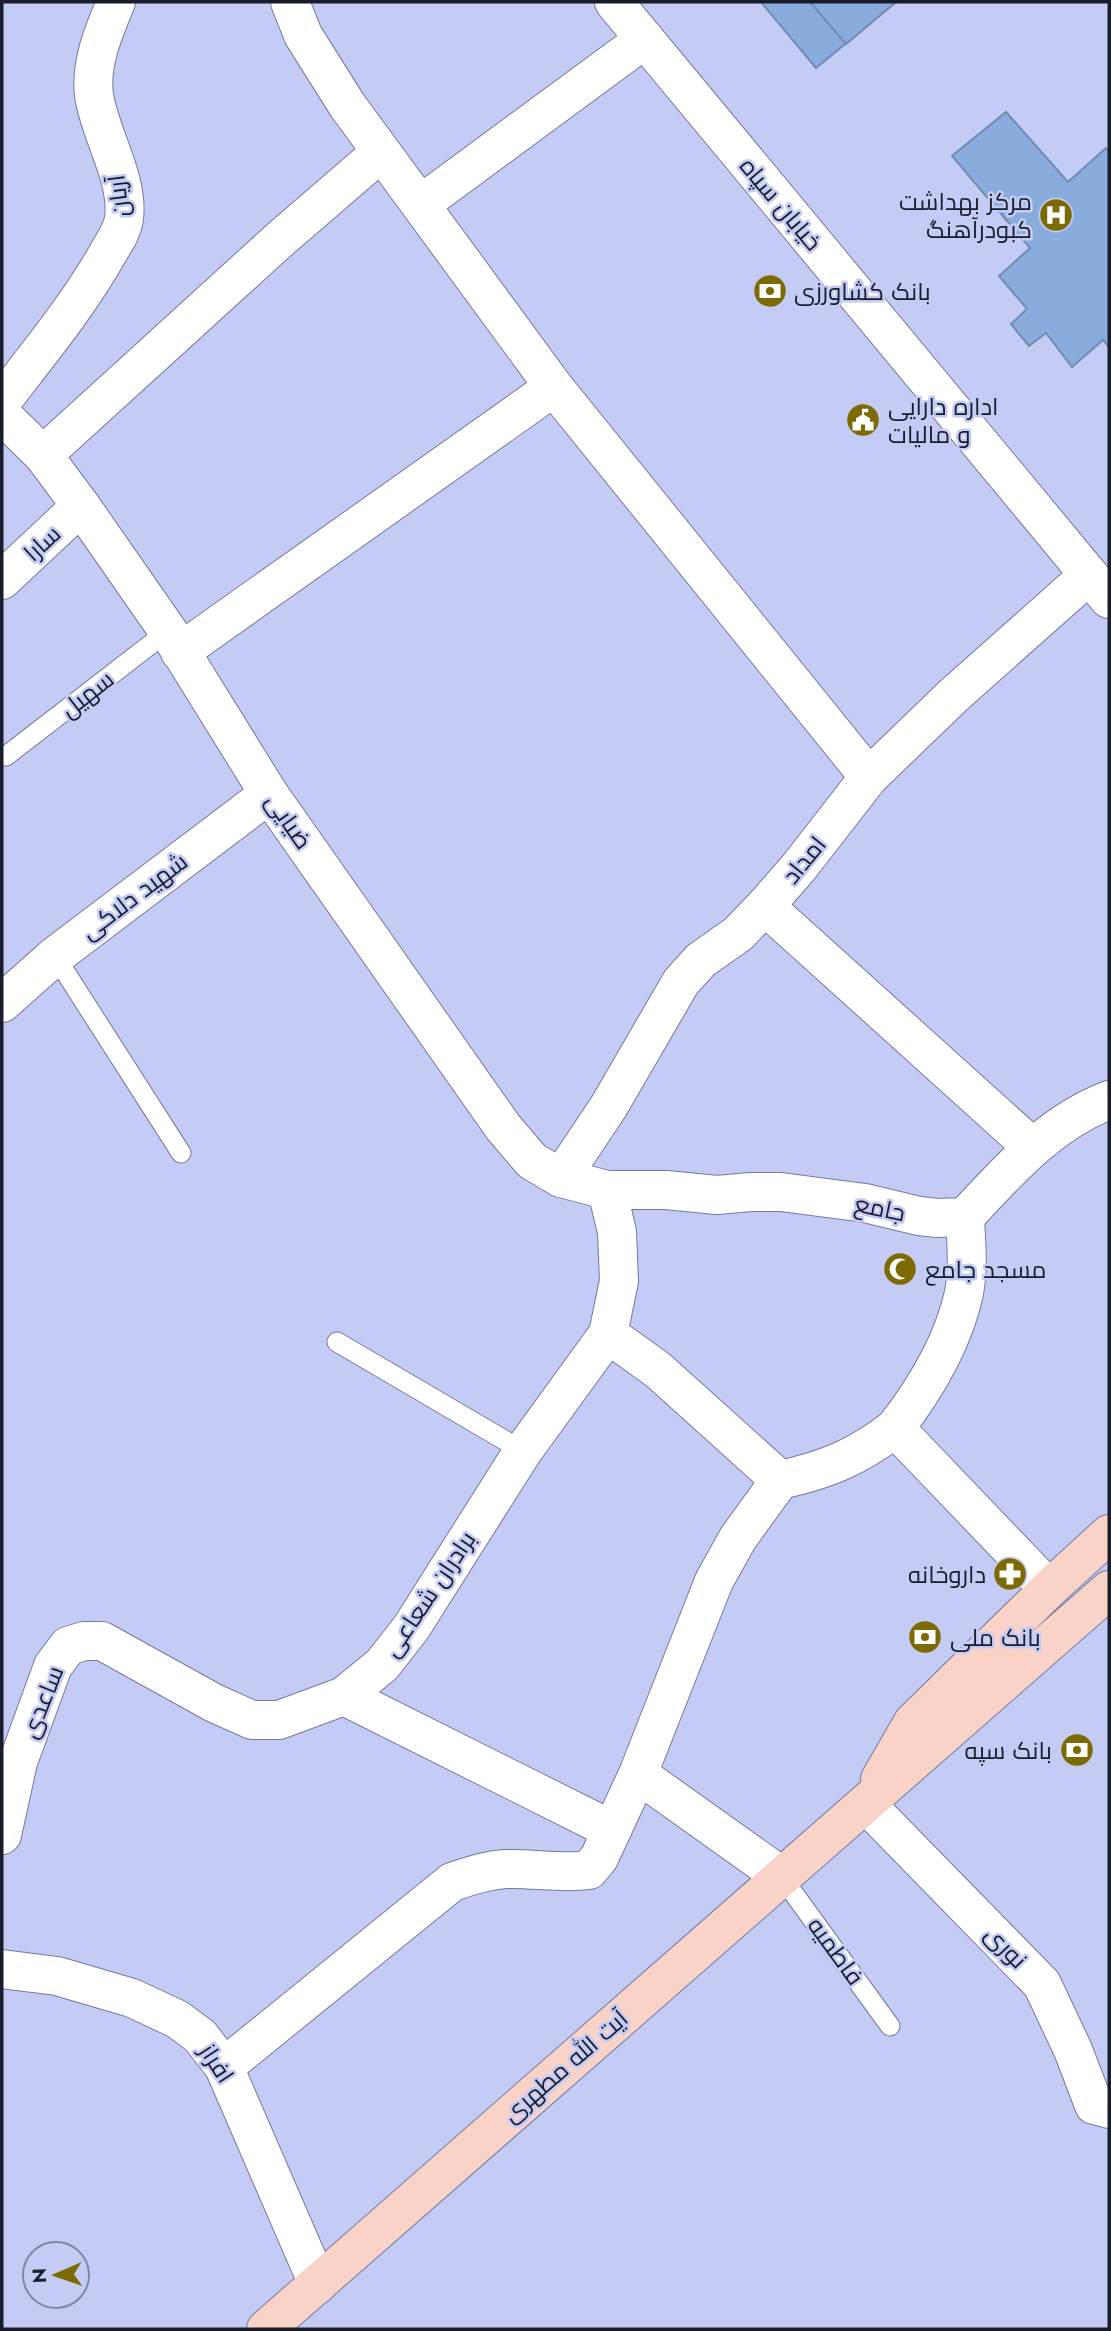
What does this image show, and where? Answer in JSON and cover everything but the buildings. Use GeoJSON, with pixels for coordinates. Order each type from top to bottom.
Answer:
{"type":"FeatureCollection","features":[{"type":"Feature","properties":{"kind":"main road","name":"آیت الله مطهری"},"geometry":{"type":"LineString","coordinates":[[866,1804],[913,1722],[1109,1534]]}},
{"type":"Feature","properties":{"kind":"main road","name":"آیت الله مطهری"},"geometry":{"type":"LineString","coordinates":[[266,2329],[1109,1590]]}},
{"type":"Feature","properties":{"kind":"street","name":"آریان"},"geometry":{"type":"LineString","coordinates":[[2,401],[67,318],[122,229],[124,208],[120,182],[97,110],[94,92],[94,67],[116,2]]}},
{"type":"Feature","properties":{"kind":"street"},"geometry":{"type":"LineString","coordinates":[[290,2],[303,35],[318,62],[380,153],[421,204],[554,387],[869,777]]}},
{"type":"Feature","properties":{"kind":"street","name":"خیابان سپاه"},"geometry":{"type":"LineString","coordinates":[[614,2],[1099,587]]}},
{"type":"Feature","properties":{"kind":"street"},"geometry":{"type":"LineString","coordinates":[[421,204],[645,39]]}},
{"type":"Feature","properties":{"kind":"street"},"geometry":{"type":"LineString","coordinates":[[43,455],[277,242],[380,153]]}},
{"type":"Feature","properties":{"kind":"street"},"geometry":{"type":"LineString","coordinates":[[174,642],[554,387]]}},
{"type":"Feature","properties":{"kind":"street","name":"ضیایی"},"geometry":{"type":"LineString","coordinates":[[2,415],[43,455],[81,506],[174,642],[269,794],[503,1127],[532,1161],[561,1178],[607,1190]]}},
{"type":"Feature","properties":{"kind":"street","name":"سارا"},"geometry":{"type":"LineString","coordinates":[[2,580],[81,506]]}},
{"type":"Feature","properties":{"kind":"street","name":"امداد"},"geometry":{"type":"LineString","coordinates":[[561,1178],[609,1106],[681,982],[701,960],[738,933],[765,906],[869,777],[954,695],[1099,587]]}},
{"type":"Feature","properties":{"kind":"street","name":"شهید دلاکی"},"geometry":{"type":"LineString","coordinates":[[2,1003],[55,956],[269,794]]}},
{"type":"Feature","properties":{"kind":"street"},"geometry":{"type":"LineString","coordinates":[[765,906],[1032,1147]]}},
{"type":"Feature","properties":{"kind":"street"},"geometry":{"type":"LineString","coordinates":[[224,2067],[452,1882],[479,1872],[506,1869],[571,1873],[589,1870],[599,1858],[638,1774],[714,1581],[738,1538],[780,1480],[813,1473],[848,1460],[895,1428],[915,1402],[941,1358],[964,1293],[967,1256],[965,1217],[1032,1147],[1060,1126],[1109,1100]]}},
{"type":"Feature","properties":{"kind":"street"},"geometry":{"type":"LineString","coordinates":[[607,1190],[617,1232],[619,1281],[608,1334],[658,1370],[780,1480]]}},
{"type":"Feature","properties":{"kind":"street","name":"جامع"},"geometry":{"type":"LineString","coordinates":[[607,1190],[666,1190],[717,1195],[781,1192],[865,1203],[919,1216],[965,1217]]}},
{"type":"Feature","properties":{"kind":"street","name":"برادران شعاعی"},"geometry":{"type":"LineString","coordinates":[[102,1641],[214,1703],[252,1720],[279,1720],[344,1696],[382,1665],[411,1628],[523,1451],[608,1334]]}},
{"type":"Feature","properties":{"kind":"street"},"geometry":{"type":"LineString","coordinates":[[895,1428],[1049,1589]]}},
{"type":"Feature","properties":{"kind":"street","name":"ساعدی"},"geometry":{"type":"LineString","coordinates":[[2,1835],[18,1762],[53,1666],[68,1646],[84,1641],[102,1641]]}},
{"type":"Feature","properties":{"kind":"street"},"geometry":{"type":"LineString","coordinates":[[344,1696],[612,1830]]}},
{"type":"Feature","properties":{"kind":"street"},"geometry":{"type":"LineString","coordinates":[[638,1774],[782,1876]]}},
{"type":"Feature","properties":{"kind":"street","name":"نوری"},"geometry":{"type":"LineString","coordinates":[[866,1804],[1042,1983],[1073,2050],[1094,2105],[1109,2109]]}},
{"type":"Feature","properties":{"kind":"street","name":"افراز"},"geometry":{"type":"LineString","coordinates":[[2,1969],[57,1976],[132,1998],[177,2019],[200,2036],[224,2067],[318,2284]]}},
{"type":"Feature","properties":{"kind":"lane","name":"سهیل"},"geometry":{"type":"LineString","coordinates":[[6,756],[174,642]]}},
{"type":"Feature","properties":{"kind":"lane"},"geometry":{"type":"LineString","coordinates":[[55,956],[181,1153]]}},
{"type":"Feature","properties":{"kind":"lane"},"geometry":{"type":"LineString","coordinates":[[337,1342],[523,1451]]}},
{"type":"Feature","properties":{"kind":"lane","name":"فاطمیه"},"geometry":{"type":"LineString","coordinates":[[782,1876],[890,2026]]}},
{"type":"Feature","properties":{"kind":"place","name":"مرکز بهداشت کبودرآهنگ"},"geometry":{"type":"Point","coordinates":[1056,215]}},
{"type":"Feature","properties":{"kind":"place","name":"بانک کشاورزی"},"geometry":{"type":"Point","coordinates":[770,291]}},
{"type":"Feature","properties":{"kind":"place","name":"اداره دارایی و مالیات"},"geometry":{"type":"Point","coordinates":[863,420]}},
{"type":"Feature","properties":{"kind":"place","name":"مسجد جامع"},"geometry":{"type":"Point","coordinates":[900,1269]}},
{"type":"Feature","properties":{"kind":"place","name":"داروخانه"},"geometry":{"type":"Point","coordinates":[1010,1574]}},
{"type":"Feature","properties":{"kind":"place","name":"بانک ملی"},"geometry":{"type":"Point","coordinates":[925,1637]}},
{"type":"Feature","properties":{"kind":"place","name":"بانک سپه"},"geometry":{"type":"Point","coordinates":[1077,1750]}}]}
